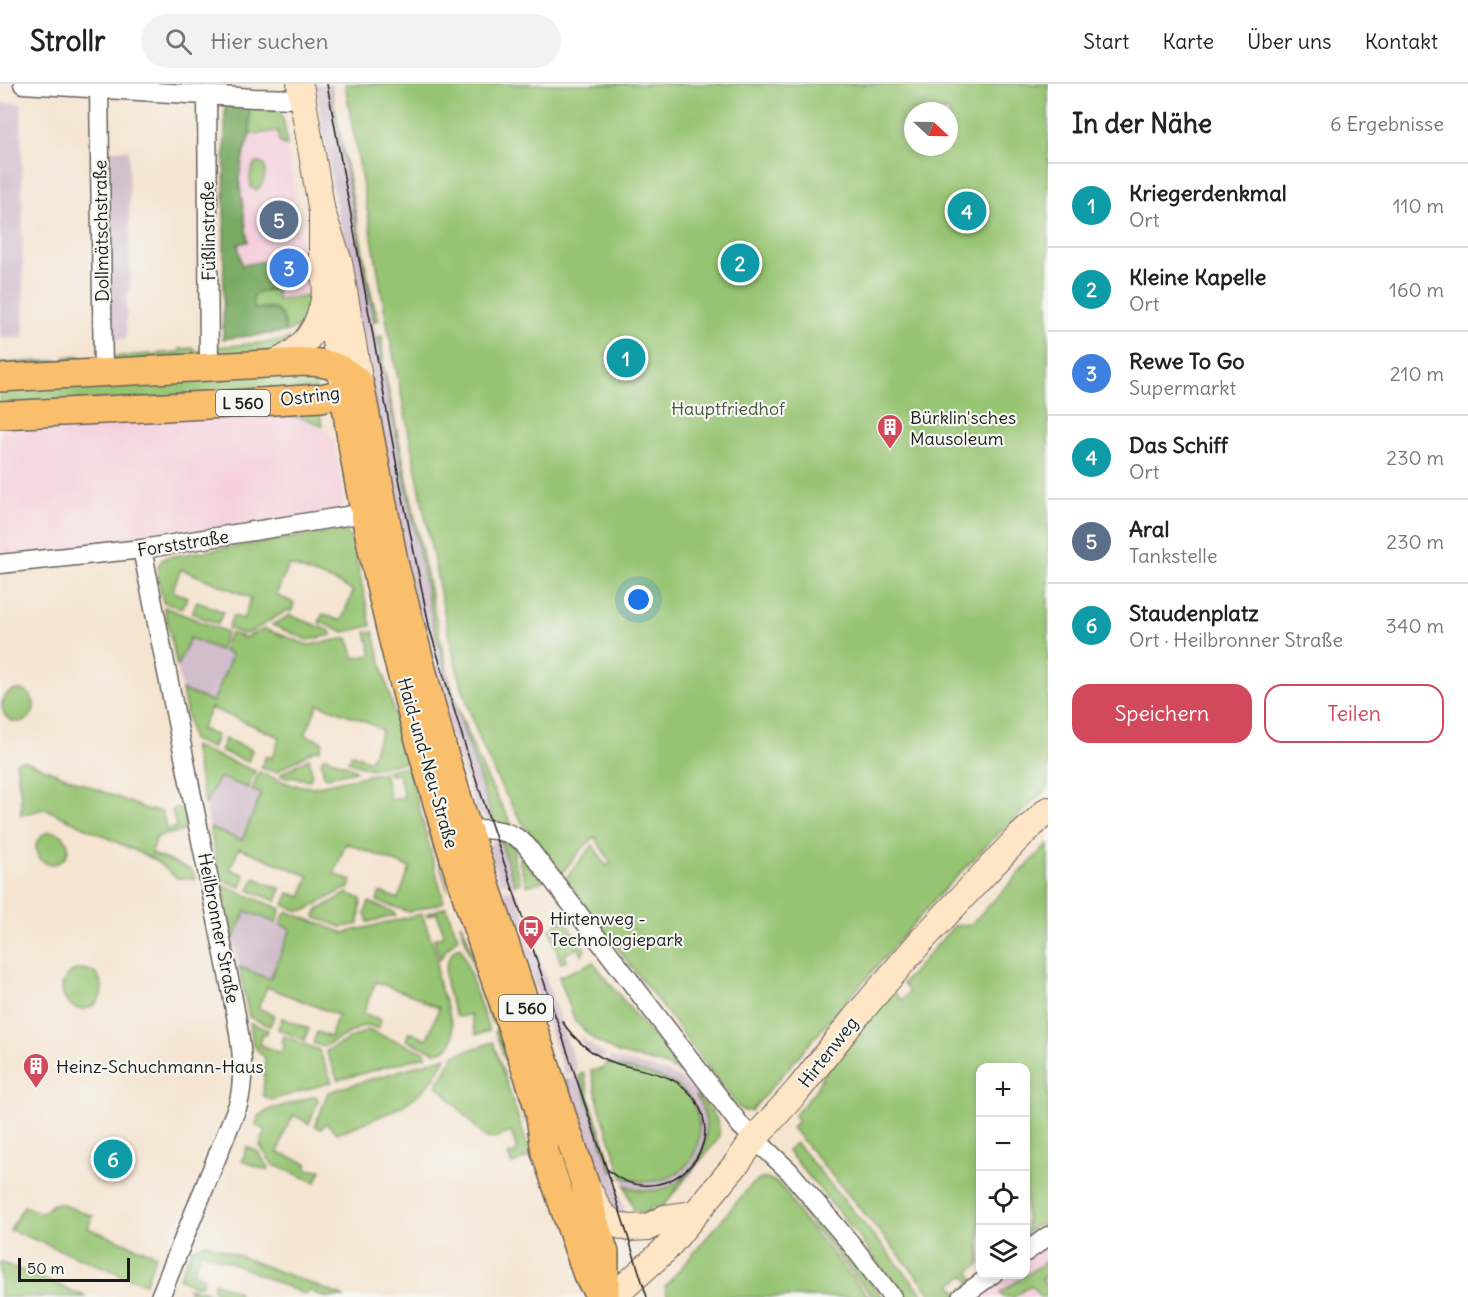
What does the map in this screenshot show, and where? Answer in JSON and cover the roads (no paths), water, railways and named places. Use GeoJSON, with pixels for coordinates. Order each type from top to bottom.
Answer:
{"type":"FeatureCollection","features":[{"type":"Feature","properties":{"kind":"main road","name":"Ostring"},"geometry":{"type":"LineString","coordinates":[[0,378],[315,362],[329,363],[348,382],[321,398],[0,415]]}},
{"type":"Feature","properties":{"kind":"main road","name":"Haid-und-Neu-Straße"},"geometry":{"type":"LineString","coordinates":[[348,382],[365,513],[404,678],[457,866],[539,1110],[545,1152],[587,1275],[603,1297]]}},
{"type":"Feature","properties":{"kind":"main road","name":"Haid-und-Neu-Straße"},"geometry":{"type":"LineString","coordinates":[[348,382],[438,731],[468,831],[585,1184],[605,1253],[603,1297]]}},
{"type":"Feature","properties":{"kind":"street"},"geometry":{"type":"LineString","coordinates":[[23,84],[207,94],[301,91]]}},
{"type":"Feature","properties":{"kind":"street","name":"Dollmätschstraße"},"geometry":{"type":"LineString","coordinates":[[99,89],[103,374]]}},
{"type":"Feature","properties":{"kind":"street","name":"Haid-und-Neu-Straße"},"geometry":{"type":"LineString","coordinates":[[301,91],[322,212],[339,262],[335,286],[348,382]]}},
{"type":"Feature","properties":{"kind":"street","name":"Füßlinstraße"},"geometry":{"type":"LineString","coordinates":[[207,94],[209,368]]}},
{"type":"Feature","properties":{"kind":"street"},"geometry":{"type":"LineString","coordinates":[[274,363],[292,354],[306,341],[335,286]]}},
{"type":"Feature","properties":{"kind":"street","name":"Forststraße"},"geometry":{"type":"LineString","coordinates":[[0,564],[142,549],[365,513]]}},
{"type":"Feature","properties":{"kind":"street","name":"Heilbronner Straße"},"geometry":{"type":"LineString","coordinates":[[142,549],[230,980],[242,1053],[241,1095],[238,1105],[160,1297]]}},
{"type":"Feature","properties":{"kind":"street","name":"Hirtenweg"},"geometry":{"type":"LineString","coordinates":[[613,1297],[630,1288],[659,1256],[921,941],[993,863],[1048,810]]}},
{"type":"Feature","properties":{"kind":"street"},"geometry":{"type":"LineString","coordinates":[[468,831],[485,829],[504,832],[516,837],[526,845],[718,1098],[754,1139],[789,1171],[852,1245],[891,1297]]}},
{"type":"Feature","properties":{"kind":"street"},"geometry":{"type":"LineString","coordinates":[[585,1184],[598,1210],[614,1224],[633,1229],[642,1228],[665,1218],[695,1214]]}},
{"type":"Feature","properties":{"kind":"street"},"geometry":{"type":"LineString","coordinates":[[1030,1249],[1048,1236]]}},
{"type":"Feature","properties":{"kind":"street"},"geometry":{"type":"LineString","coordinates":[[961,1297],[987,1279]]}},
{"type":"Feature","properties":{"kind":"tram line"},"geometry":{"type":"LineString","coordinates":[[327,84],[400,483],[430,630],[467,752],[607,1170],[647,1297]]}},
{"type":"Feature","properties":{"kind":"tram line"},"geometry":{"type":"LineString","coordinates":[[562,1021],[578,1040],[599,1056],[615,1063],[660,1074],[680,1084],[696,1101],[704,1122],[703,1142],[696,1159],[682,1173],[665,1182],[645,1185],[625,1181],[606,1168]]}},
{"type":"Feature","properties":{"kind":"place","name":"Das Schiff"},"geometry":{"type":"Point","coordinates":[967,211]}},
{"type":"Feature","properties":{"kind":"place","name":"Aral"},"geometry":{"type":"Point","coordinates":[279,220]}},
{"type":"Feature","properties":{"kind":"place","name":"Kleine Kapelle"},"geometry":{"type":"Point","coordinates":[740,263]}},
{"type":"Feature","properties":{"kind":"place","name":"Rewe To Go"},"geometry":{"type":"Point","coordinates":[289,268]}},
{"type":"Feature","properties":{"kind":"place","name":"Kriegerdenkmal"},"geometry":{"type":"Point","coordinates":[626,358]}},
{"type":"Feature","properties":{"kind":"place","name":"Bürklin'sches Mausoleum"},"geometry":{"type":"Point","coordinates":[890,450]}},
{"type":"Feature","properties":{"kind":"place","name":"Hirtenweg - Technologiepark"},"geometry":{"type":"Point","coordinates":[531,951]}},
{"type":"Feature","properties":{"kind":"place","name":"Heinz-Schuchmann-Haus"},"geometry":{"type":"Point","coordinates":[36,1089]}},
{"type":"Feature","properties":{"kind":"place","name":"Staudenplatz"},"geometry":{"type":"Point","coordinates":[113,1159]}},
{"type":"Feature","properties":{"kind":"park label","name":"Hauptfriedhof"},"geometry":{"type":"Point","coordinates":[728,408]}}]}
